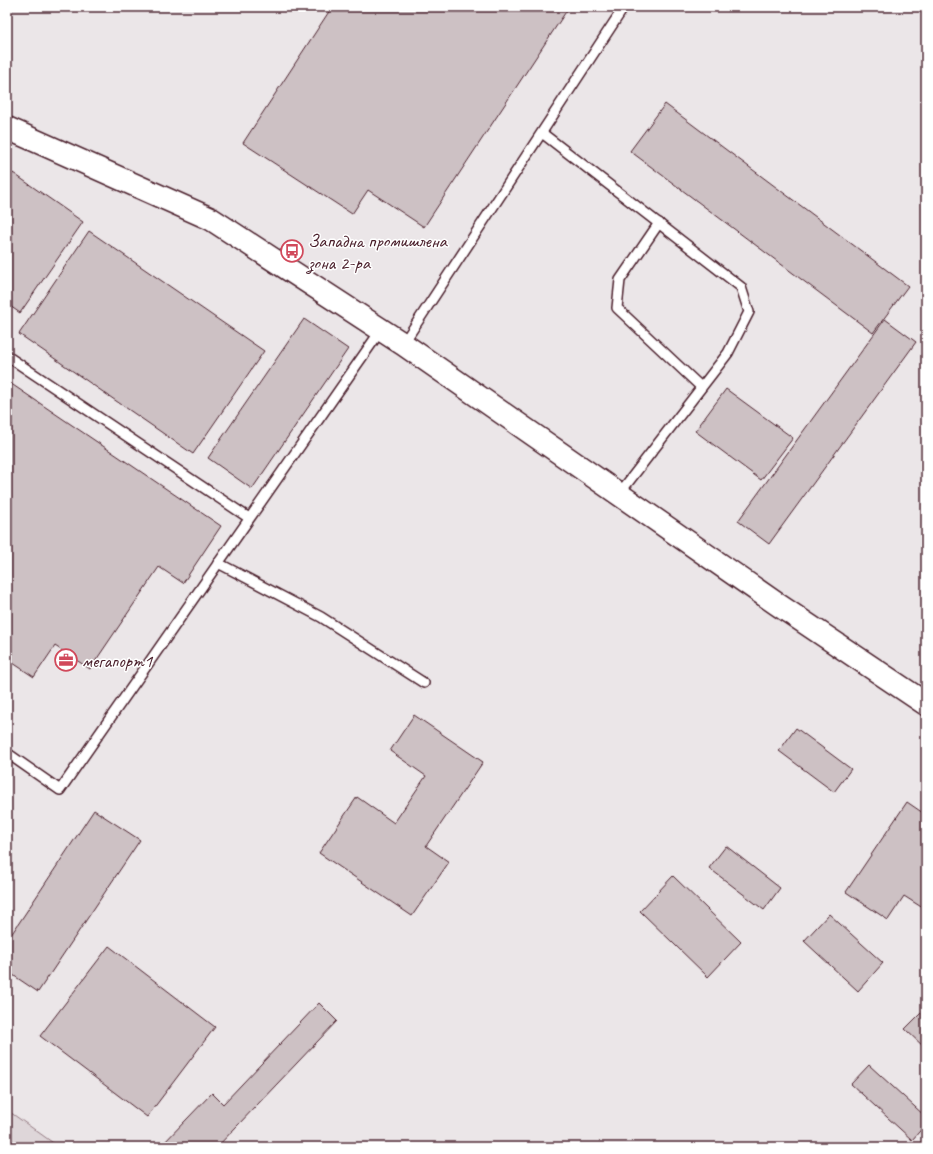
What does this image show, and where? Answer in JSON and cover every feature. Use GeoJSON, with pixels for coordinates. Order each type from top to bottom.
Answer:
{"type":"FeatureCollection","features":[{"type":"Feature","properties":{"kind":"street"},"geometry":{"type":"LineString","coordinates":[[7,128],[211,220],[403,344],[926,704]]}},
{"type":"Feature","properties":{"kind":"lane"},"geometry":{"type":"LineString","coordinates":[[403,344],[624,7]]}},
{"type":"Feature","properties":{"kind":"lane"},"geometry":{"type":"LineString","coordinates":[[542,133],[741,287],[749,312],[728,353],[619,494]]}},
{"type":"Feature","properties":{"kind":"lane"},"geometry":{"type":"LineString","coordinates":[[659,223],[620,280],[617,308],[701,387]]}},
{"type":"Feature","properties":{"kind":"lane"},"geometry":{"type":"LineString","coordinates":[[7,753],[60,790],[381,330]]}},
{"type":"Feature","properties":{"kind":"lane"},"geometry":{"type":"LineString","coordinates":[[7,356],[249,518]]}},
{"type":"Feature","properties":{"kind":"lane"},"geometry":{"type":"LineString","coordinates":[[218,563],[321,617],[424,683]]}},
{"type":"Feature","properties":{"kind":"shaded area"},"geometry":{"type":"Polygon","coordinates":[[[7,7],[926,7],[926,1147],[59,1147],[7,1110],[7,7]]]}},
{"type":"Feature","properties":{"kind":"shaded area"},"geometry":{"type":"Polygon","coordinates":[[[7,1110],[59,1147],[7,1147],[7,1110]]]}},
{"type":"Feature","properties":{"kind":"building"},"geometry":{"type":"Polygon","coordinates":[[[332,7],[569,7],[424,227],[368,190],[352,214],[243,143],[332,7]]]}},
{"type":"Feature","properties":{"kind":"building"},"geometry":{"type":"Polygon","coordinates":[[[665,104],[908,286],[873,333],[630,151],[665,104]]]}},
{"type":"Feature","properties":{"kind":"building"},"geometry":{"type":"Polygon","coordinates":[[[13,173],[83,222],[20,313],[7,304],[7,182],[13,173]]]}},
{"type":"Feature","properties":{"kind":"building"},"geometry":{"type":"Polygon","coordinates":[[[89,231],[264,351],[193,454],[19,334],[89,231]]]}},
{"type":"Feature","properties":{"kind":"building"},"geometry":{"type":"Polygon","coordinates":[[[304,319],[348,349],[252,489],[208,458],[304,319]]]}},
{"type":"Feature","properties":{"kind":"building"},"geometry":{"type":"Polygon","coordinates":[[[885,319],[916,342],[769,544],[738,521],[885,319]]]}},
{"type":"Feature","properties":{"kind":"building"},"geometry":{"type":"Polygon","coordinates":[[[7,381],[221,526],[183,583],[159,567],[90,669],[55,646],[34,677],[7,659],[7,381]]]}},
{"type":"Feature","properties":{"kind":"building"},"geometry":{"type":"Polygon","coordinates":[[[726,389],[793,438],[761,480],[695,431],[726,389]]]}},
{"type":"Feature","properties":{"kind":"building"},"geometry":{"type":"Polygon","coordinates":[[[414,715],[483,762],[426,846],[449,862],[412,916],[319,853],[357,797],[394,823],[426,776],[390,751],[414,715]]]}},
{"type":"Feature","properties":{"kind":"building"},"geometry":{"type":"Polygon","coordinates":[[[796,728],[851,769],[834,792],[779,751],[796,728]]]}},
{"type":"Feature","properties":{"kind":"building"},"geometry":{"type":"Polygon","coordinates":[[[907,802],[926,815],[926,910],[904,896],[888,920],[846,892],[907,802]]]}},
{"type":"Feature","properties":{"kind":"building"},"geometry":{"type":"Polygon","coordinates":[[[94,810],[140,840],[38,992],[7,971],[7,941],[94,810]]]}},
{"type":"Feature","properties":{"kind":"building"},"geometry":{"type":"Polygon","coordinates":[[[726,846],[780,888],[764,910],[709,868],[726,846]]]}},
{"type":"Feature","properties":{"kind":"building"},"geometry":{"type":"Polygon","coordinates":[[[673,876],[741,942],[708,977],[640,911],[673,876]]]}},
{"type":"Feature","properties":{"kind":"building"},"geometry":{"type":"Polygon","coordinates":[[[829,914],[883,963],[858,991],[804,941],[829,914]]]}},
{"type":"Feature","properties":{"kind":"building"},"geometry":{"type":"Polygon","coordinates":[[[109,946],[215,1027],[147,1117],[40,1036],[109,946]]]}},
{"type":"Feature","properties":{"kind":"building"},"geometry":{"type":"Polygon","coordinates":[[[319,1003],[337,1021],[217,1147],[161,1146],[212,1093],[223,1104],[319,1003]]]}},
{"type":"Feature","properties":{"kind":"building"},"geometry":{"type":"Polygon","coordinates":[[[926,1008],[926,1049],[905,1029],[926,1008]]]}},
{"type":"Feature","properties":{"kind":"building"},"geometry":{"type":"Polygon","coordinates":[[[869,1065],[926,1117],[926,1124],[912,1140],[851,1084],[869,1065]]]}},
{"type":"Feature","properties":{"kind":"place","name":"Западна промишлена зона 2-ра"},"geometry":{"type":"Point","coordinates":[292,251]}},
{"type":"Feature","properties":{"kind":"place","name":"мегапорт1"},"geometry":{"type":"Point","coordinates":[66,660]}}]}
